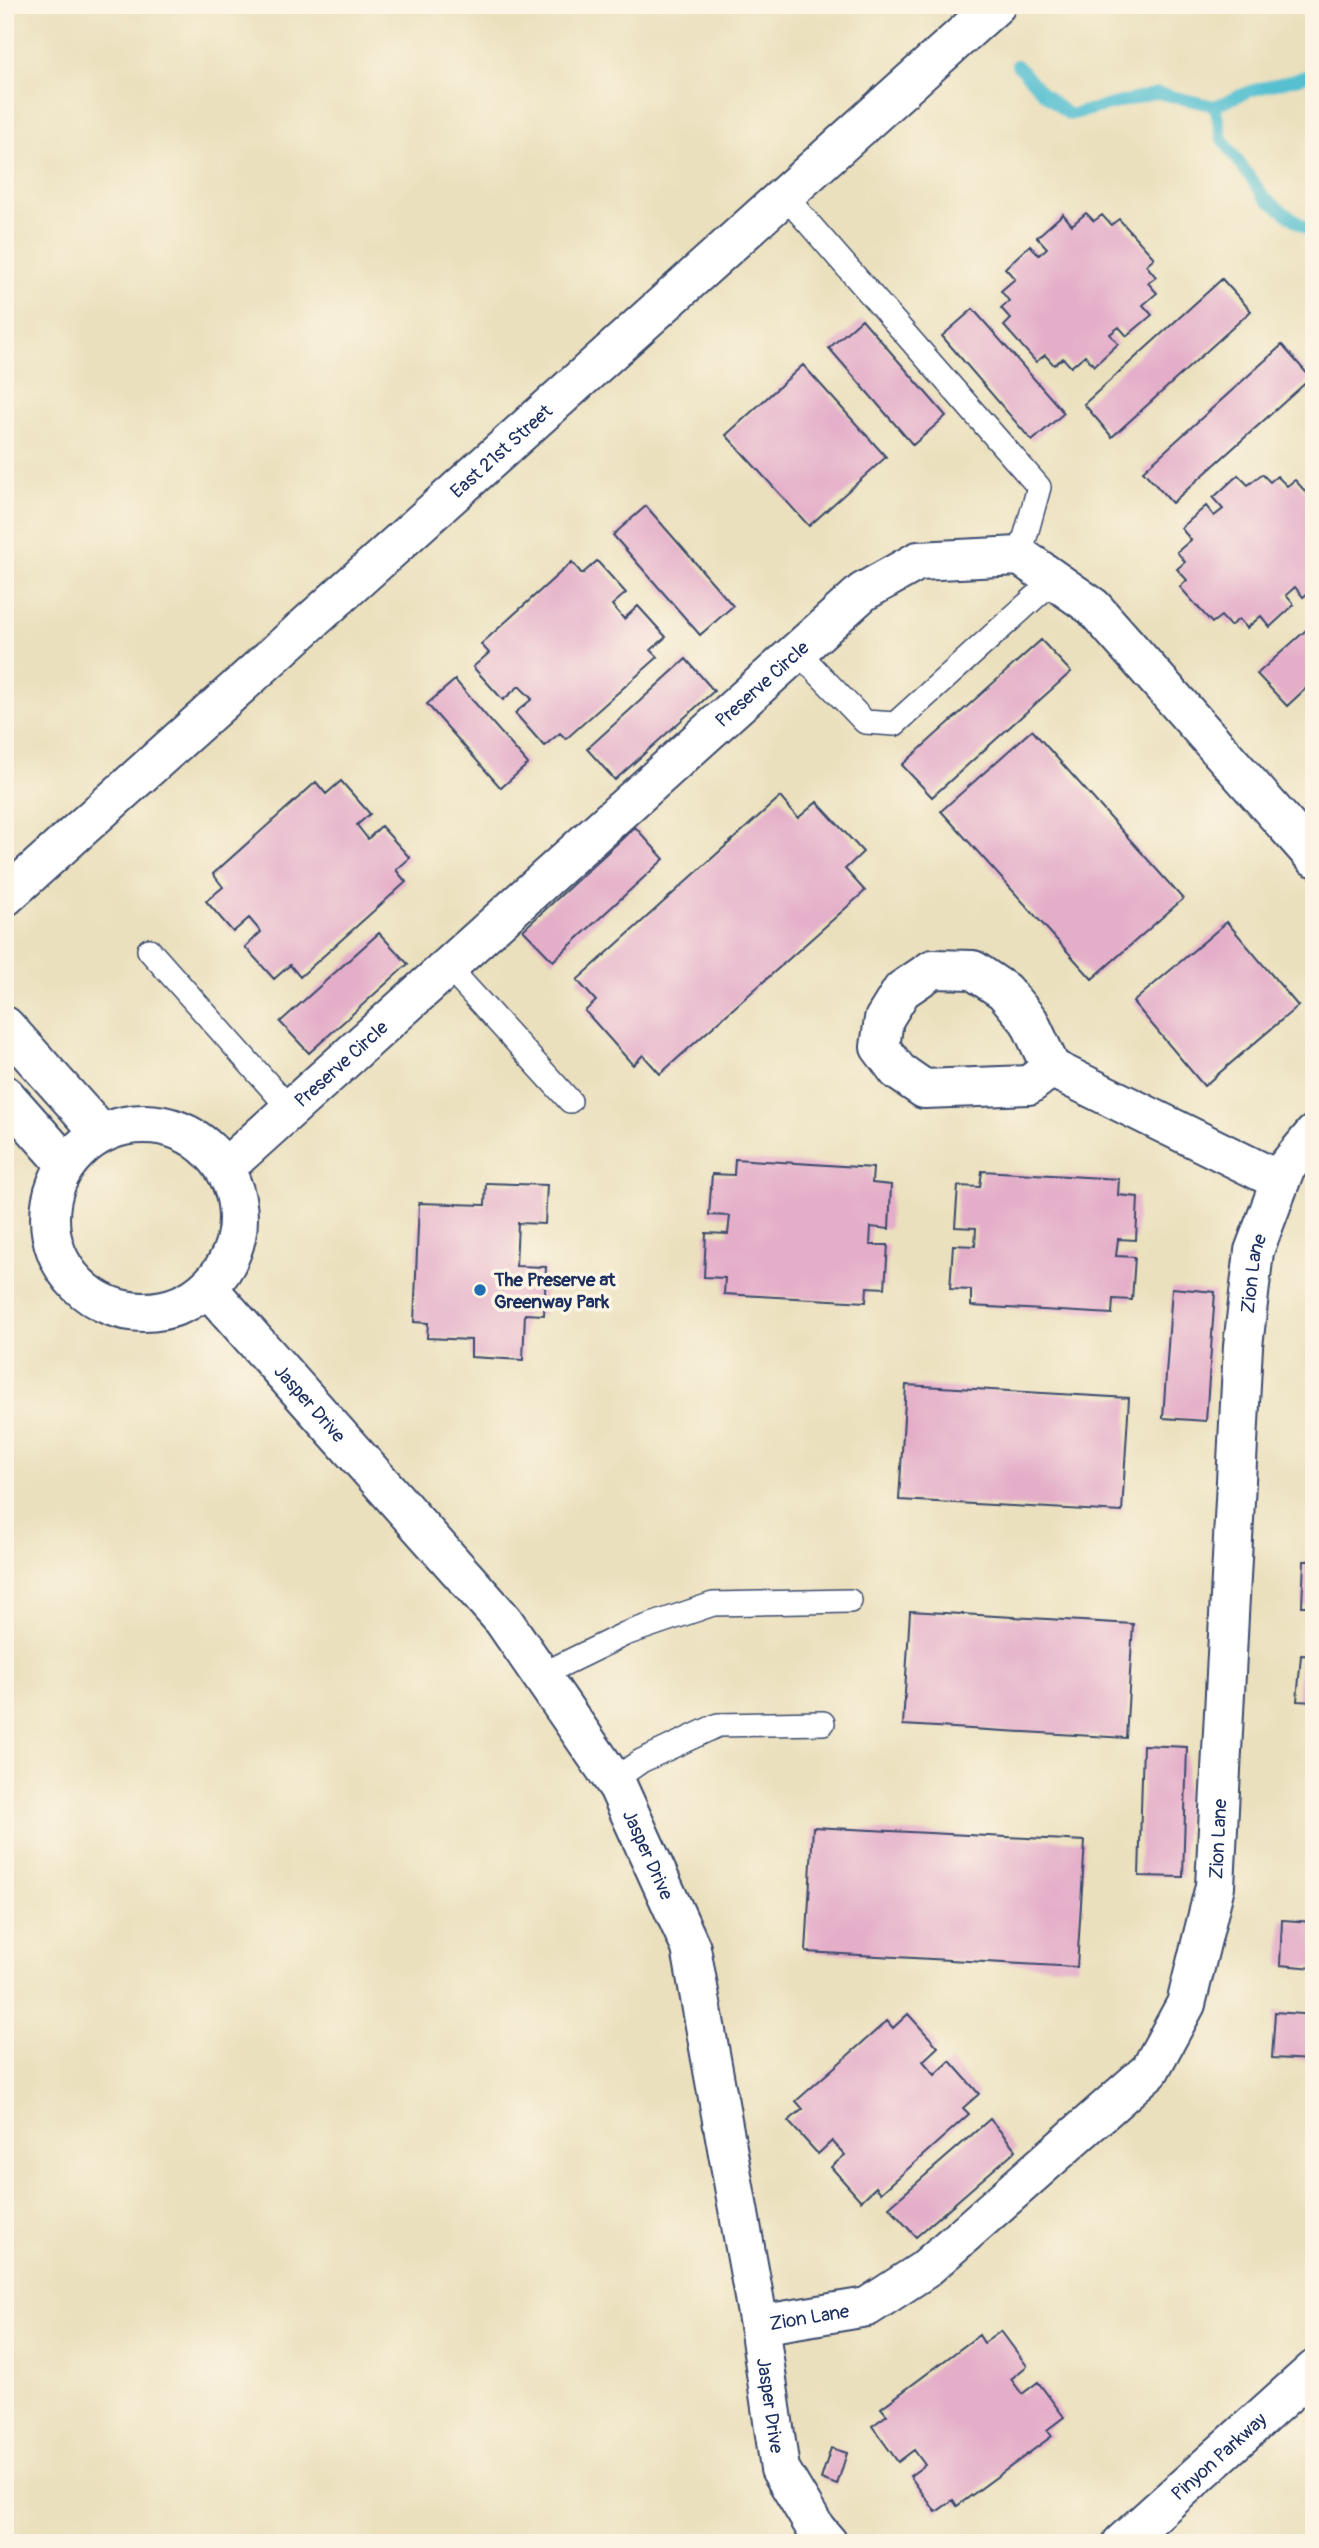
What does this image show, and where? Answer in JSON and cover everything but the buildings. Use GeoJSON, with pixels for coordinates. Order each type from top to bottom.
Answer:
{"type":"FeatureCollection","features":[{"type":"Feature","properties":{"kind":"street","name":"East 21st Street"},"geometry":{"type":"LineString","coordinates":[[5,897],[996,5]]}},
{"type":"Feature","properties":{"kind":"street"},"geometry":{"type":"LineString","coordinates":[[1020,556],[1093,607],[1314,857]]}},
{"type":"Feature","properties":{"kind":"street","name":"Preserve Circle"},"geometry":{"type":"LineString","coordinates":[[225,1168],[863,592],[918,561],[1020,556]]}},
{"type":"Feature","properties":{"kind":"street"},"geometry":{"type":"LineString","coordinates":[[5,1026],[102,1133]]}},
{"type":"Feature","properties":{"kind":"street"},"geometry":{"type":"LineString","coordinates":[[1051,1068],[1280,1181]]}},
{"type":"Feature","properties":{"kind":"street"},"geometry":{"type":"LineString","coordinates":[[5,1095],[66,1164]]}},
{"type":"Feature","properties":{"kind":"street"},"geometry":{"type":"LineString","coordinates":[[128,1124],[156,1124],[183,1131],[207,1147],[225,1168],[237,1199],[238,1232],[228,1263],[208,1288],[182,1305],[152,1313],[121,1310],[93,1298],[70,1278],[55,1252],[49,1221],[53,1191],[66,1164],[82,1146],[102,1133],[128,1124]]}},
{"type":"Feature","properties":{"kind":"street","name":"Zion Lane"},"geometry":{"type":"LineString","coordinates":[[759,2325],[867,2307],[924,2270],[1150,2070],[1186,2004],[1215,1886],[1243,1346],[1254,1251],[1284,1169],[1314,1134]]}},
{"type":"Feature","properties":{"kind":"street","name":"Jasper Drive"},"geometry":{"type":"LineString","coordinates":[[208,1288],[503,1620],[614,1780],[691,1948],[759,2325],[780,2469],[828,2543]]}},
{"type":"Feature","properties":{"kind":"street","name":"Pinyon Parkway"},"geometry":{"type":"LineString","coordinates":[[1122,2543],[1314,2370]]}},
{"type":"Feature","properties":{"kind":"lane"},"geometry":{"type":"LineString","coordinates":[[784,195],[1039,487],[1020,556]]}},
{"type":"Feature","properties":{"kind":"lane"},"geometry":{"type":"LineString","coordinates":[[797,651],[865,722],[895,724],[1054,580]]}},
{"type":"Feature","properties":{"kind":"lane"},"geometry":{"type":"LineString","coordinates":[[149,950],[290,1110]]}},
{"type":"Feature","properties":{"kind":"lane"},"geometry":{"type":"LineString","coordinates":[[448,967],[570,1101]]}},
{"type":"Feature","properties":{"kind":"lane"},"geometry":{"type":"LineString","coordinates":[[541,1675],[625,1634],[713,1604],[850,1601]]}},
{"type":"Feature","properties":{"kind":"lane"},"geometry":{"type":"LineString","coordinates":[[614,1780],[641,1761],[718,1725],[823,1723]]}},
{"type":"Feature","properties":{"kind":"waterway"},"geometry":{"type":"LineString","coordinates":[[1017,65],[1043,93],[1069,115],[1157,93],[1215,106]]}},
{"type":"Feature","properties":{"kind":"waterway"},"geometry":{"type":"LineString","coordinates":[[1314,74],[1250,91],[1215,106],[1222,139],[1265,198],[1314,232]]}},
{"type":"Feature","properties":{"kind":"place","name":"The Preserve at Greenway Park"},"geometry":{"type":"Point","coordinates":[480,1290]}}]}
